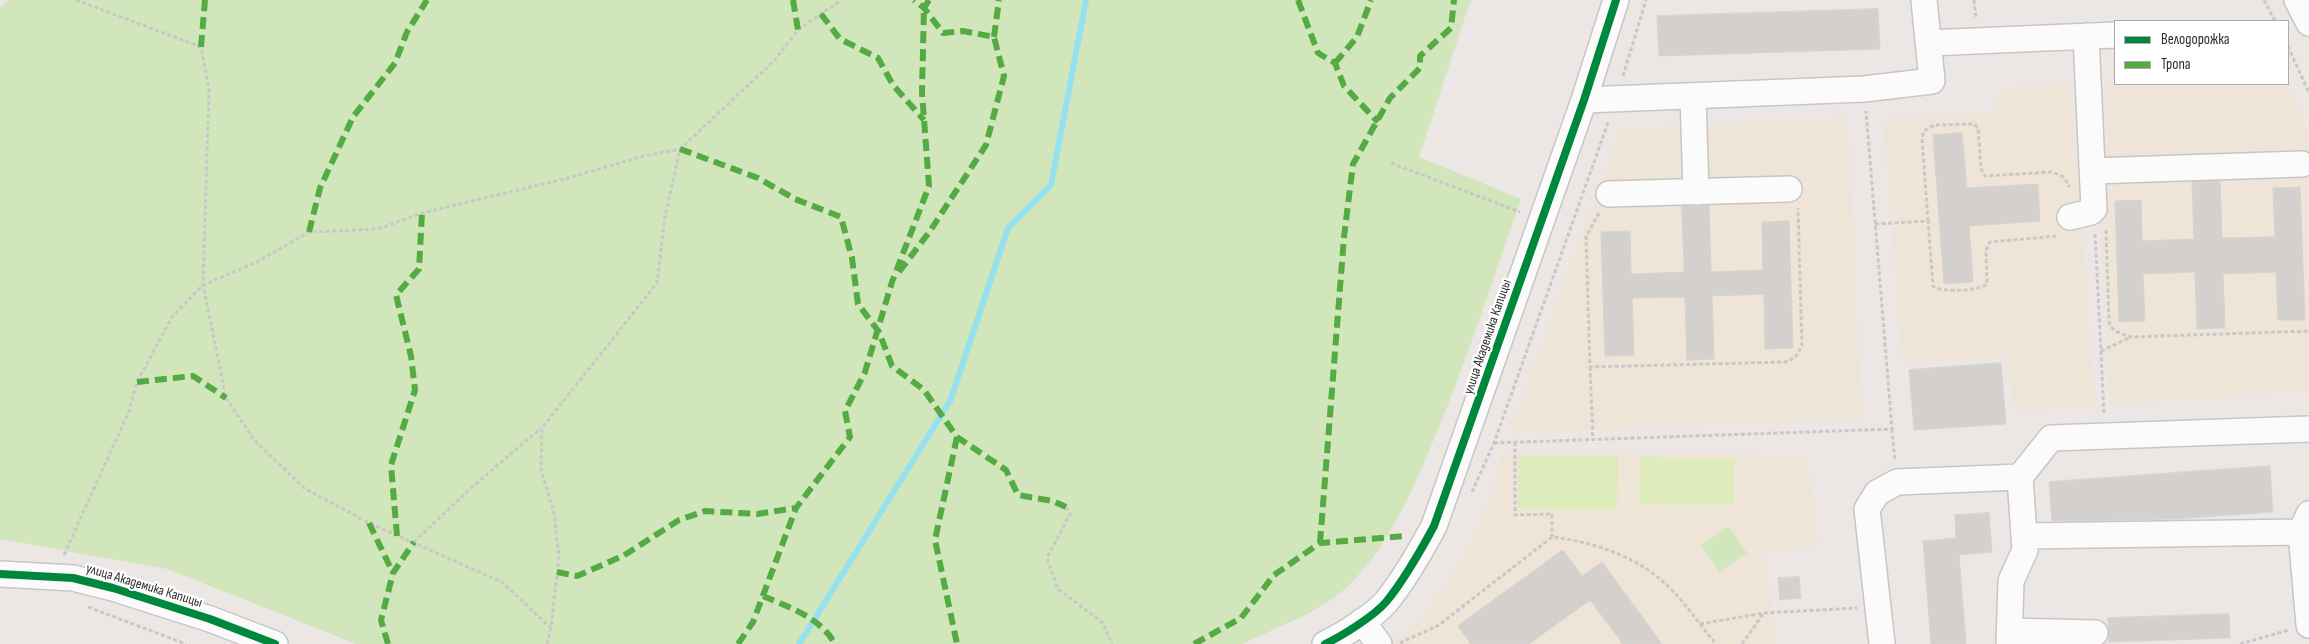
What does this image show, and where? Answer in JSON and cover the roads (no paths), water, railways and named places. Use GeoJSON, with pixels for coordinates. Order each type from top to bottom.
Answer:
{"type":"FeatureCollection","features":[{"type":"Feature","properties":{"kind":"street","name":"улица Академика Капицы"},"geometry":{"type":"LineString","coordinates":[[1325,644],[1342,635],[1385,604],[1414,563],[1434,526],[1584,100],[1616,0]]}},
{"type":"Feature","properties":{"kind":"street"},"geometry":{"type":"LineString","coordinates":[[1584,100],[1864,89],[1932,81],[1924,0]]}},
{"type":"Feature","properties":{"kind":"street"},"geometry":{"type":"LineString","coordinates":[[1928,43],[2114,35]]}},
{"type":"Feature","properties":{"kind":"street"},"geometry":{"type":"LineString","coordinates":[[2070,217],[2091,212],[2100,218],[2092,171],[2086,36]]}},
{"type":"Feature","properties":{"kind":"street"},"geometry":{"type":"LineString","coordinates":[[1693,96],[1696,192]]}},
{"type":"Feature","properties":{"kind":"street"},"geometry":{"type":"LineString","coordinates":[[2092,171],[2302,164]]}},
{"type":"Feature","properties":{"kind":"street"},"geometry":{"type":"LineString","coordinates":[[1609,194],[1790,190]]}},
{"type":"Feature","properties":{"kind":"street"},"geometry":{"type":"LineString","coordinates":[[2095,633],[2009,637],[2012,580],[2024,550],[2020,477],[2051,438],[2309,429]]}},
{"type":"Feature","properties":{"kind":"street"},"geometry":{"type":"LineString","coordinates":[[1882,644],[1867,509],[1877,493],[1897,482],[2020,477]]}},
{"type":"Feature","properties":{"kind":"street"},"geometry":{"type":"LineString","coordinates":[[2024,536],[2305,523],[2309,625]]}},
{"type":"Feature","properties":{"kind":"street","name":"улица Академика Капицы"},"geometry":{"type":"LineString","coordinates":[[0,574],[73,578],[113,588],[210,619],[275,644]]}},
{"type":"Feature","properties":{"kind":"street"},"geometry":{"type":"LineString","coordinates":[[1362,621],[1379,644]]}},
{"type":"Feature","properties":{"kind":"waterway"},"geometry":{"type":"LineString","coordinates":[[799,644],[950,401],[1008,228],[1051,185],[1086,0]]}}]}
